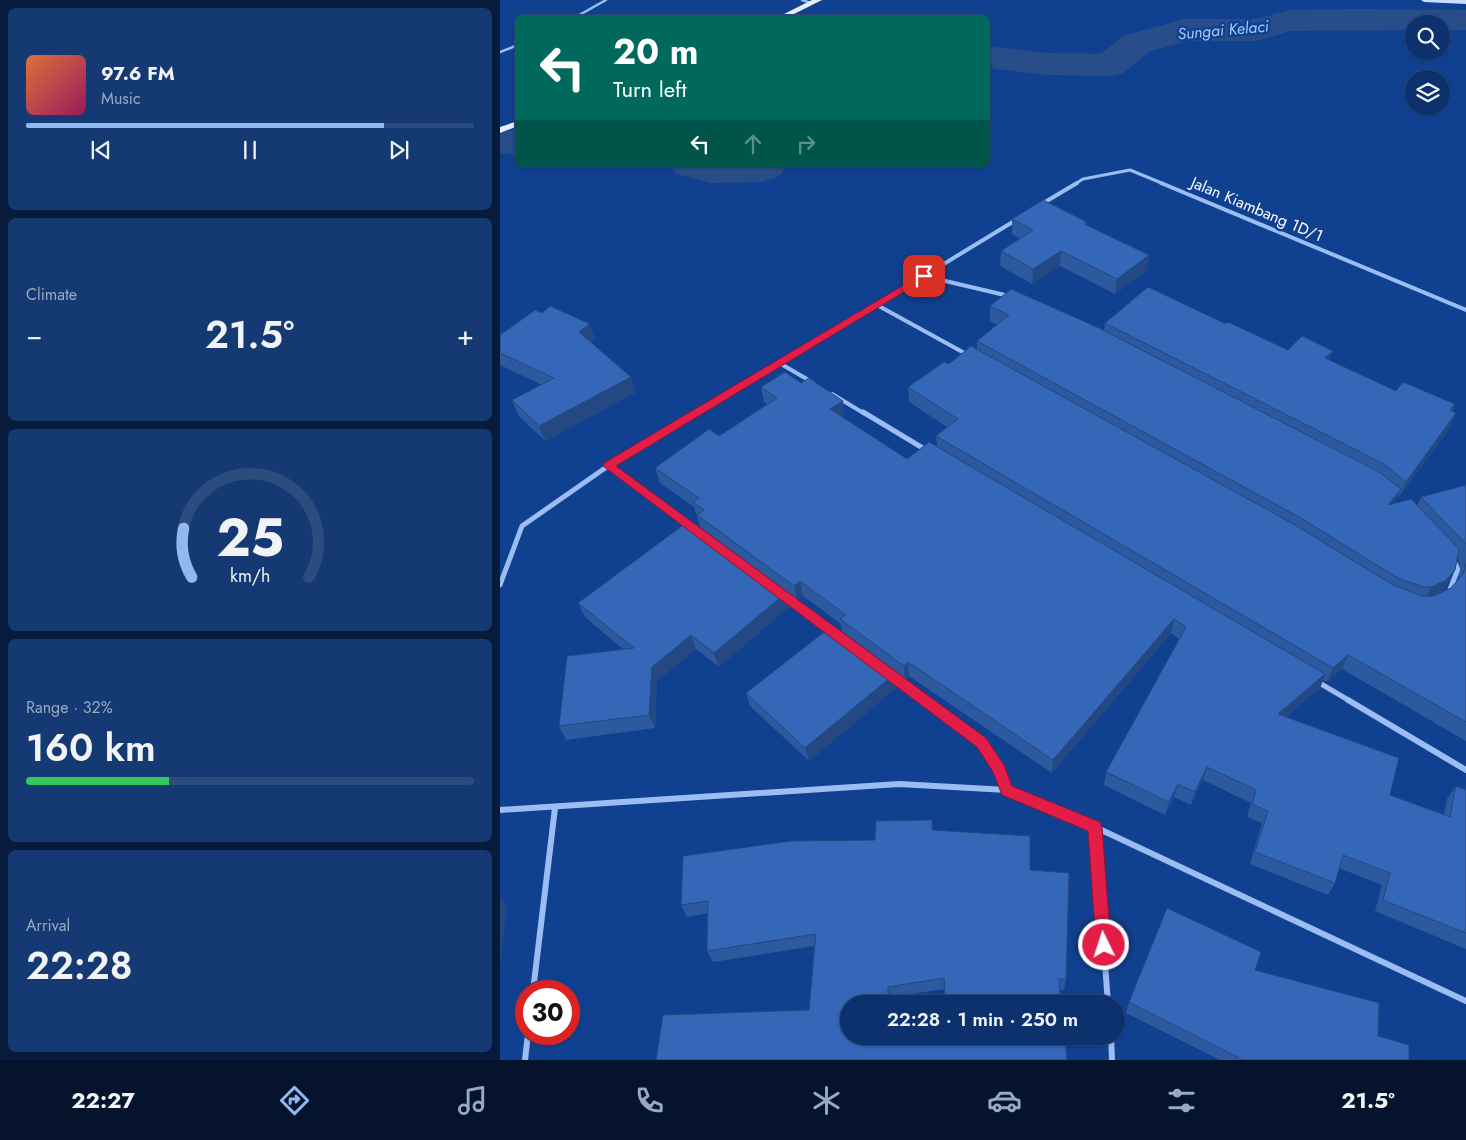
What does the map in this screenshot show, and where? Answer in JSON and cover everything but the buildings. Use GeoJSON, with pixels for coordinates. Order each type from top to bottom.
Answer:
{"type":"FeatureCollection","features":[{"type":"Feature","properties":{"kind":"main road"},"geometry":{"type":"LineString","coordinates":[[786,15],[815,2]]}},
{"type":"Feature","properties":{"kind":"main road"},"geometry":{"type":"LineString","coordinates":[[500,130],[515,124]]}},
{"type":"Feature","properties":{"kind":"street"},"geometry":{"type":"LineString","coordinates":[[1424,0],[1466,2]]}},
{"type":"Feature","properties":{"kind":"street","name":"Jalan Kiambang 1D/1"},"geometry":{"type":"LineString","coordinates":[[1032,210],[1083,178],[1130,170],[1466,310]]}},
{"type":"Feature","properties":{"kind":"street"},"geometry":{"type":"LineString","coordinates":[[500,585],[522,526],[608,466],[781,364],[1024,215]]}},
{"type":"Feature","properties":{"kind":"street"},"geometry":{"type":"LineString","coordinates":[[924,276],[1011,296]]}},
{"type":"Feature","properties":{"kind":"street"},"geometry":{"type":"LineString","coordinates":[[878,305],[973,358]]}},
{"type":"Feature","properties":{"kind":"street"},"geometry":{"type":"LineString","coordinates":[[781,364],[815,384]]}},
{"type":"Feature","properties":{"kind":"street"},"geometry":{"type":"LineString","coordinates":[[824,389],[935,455]]}},
{"type":"Feature","properties":{"kind":"street"},"geometry":{"type":"LineString","coordinates":[[608,466],[696,530]]}},
{"type":"Feature","properties":{"kind":"street"},"geometry":{"type":"LineString","coordinates":[[1442,597],[1449,592],[1457,575],[1458,569],[1452,557]]}},
{"type":"Feature","properties":{"kind":"street"},"geometry":{"type":"LineString","coordinates":[[783,595],[838,636]]}},
{"type":"Feature","properties":{"kind":"street"},"geometry":{"type":"LineString","coordinates":[[886,672],[982,742],[999,770],[1007,790]]}},
{"type":"Feature","properties":{"kind":"street"},"geometry":{"type":"LineString","coordinates":[[1312,678],[1466,770]]}},
{"type":"Feature","properties":{"kind":"street"},"geometry":{"type":"LineString","coordinates":[[500,810],[556,808],[898,784],[1007,790],[1095,827],[1466,1001]]}},
{"type":"Feature","properties":{"kind":"street"},"geometry":{"type":"LineString","coordinates":[[534,980],[556,808]]}},
{"type":"Feature","properties":{"kind":"street"},"geometry":{"type":"LineString","coordinates":[[1095,827],[1107,995]]}},
{"type":"Feature","properties":{"kind":"street"},"geometry":{"type":"LineString","coordinates":[[525,1060],[527,1045]]}},
{"type":"Feature","properties":{"kind":"street"},"geometry":{"type":"LineString","coordinates":[[1111,1045],[1112,1060]]}},
{"type":"Feature","properties":{"kind":"lane"},"geometry":{"type":"LineString","coordinates":[[579,15],[606,0]]}},
{"type":"Feature","properties":{"kind":"lane"},"geometry":{"type":"LineString","coordinates":[[802,0],[815,2]]}},
{"type":"Feature","properties":{"kind":"lane"},"geometry":{"type":"LineString","coordinates":[[500,52],[515,46]]}},
{"type":"Feature","properties":{"kind":"waterway","name":"Sungai Kelaci"},"geometry":{"type":"LineString","coordinates":[[990,57],[1046,64],[1110,65],[1136,44],[1184,30],[1257,30],[1290,21],[1356,19],[1466,20]]}},
{"type":"Feature","properties":{"kind":"waterway","name":"Sungai Kelaci"},"geometry":{"type":"LineString","coordinates":[[503,142],[515,143]]}},
{"type":"Feature","properties":{"kind":"waterway","name":"Sungai Kelaci"},"geometry":{"type":"LineString","coordinates":[[699,167],[711,170],[760,169],[763,167]]}},
{"type":"Feature","properties":{"kind":"route"},"geometry":{"type":"LineString","coordinates":[[924,276],[781,364],[608,466],[982,742],[999,770],[1007,790],[1095,827],[1104,945]]}}]}
